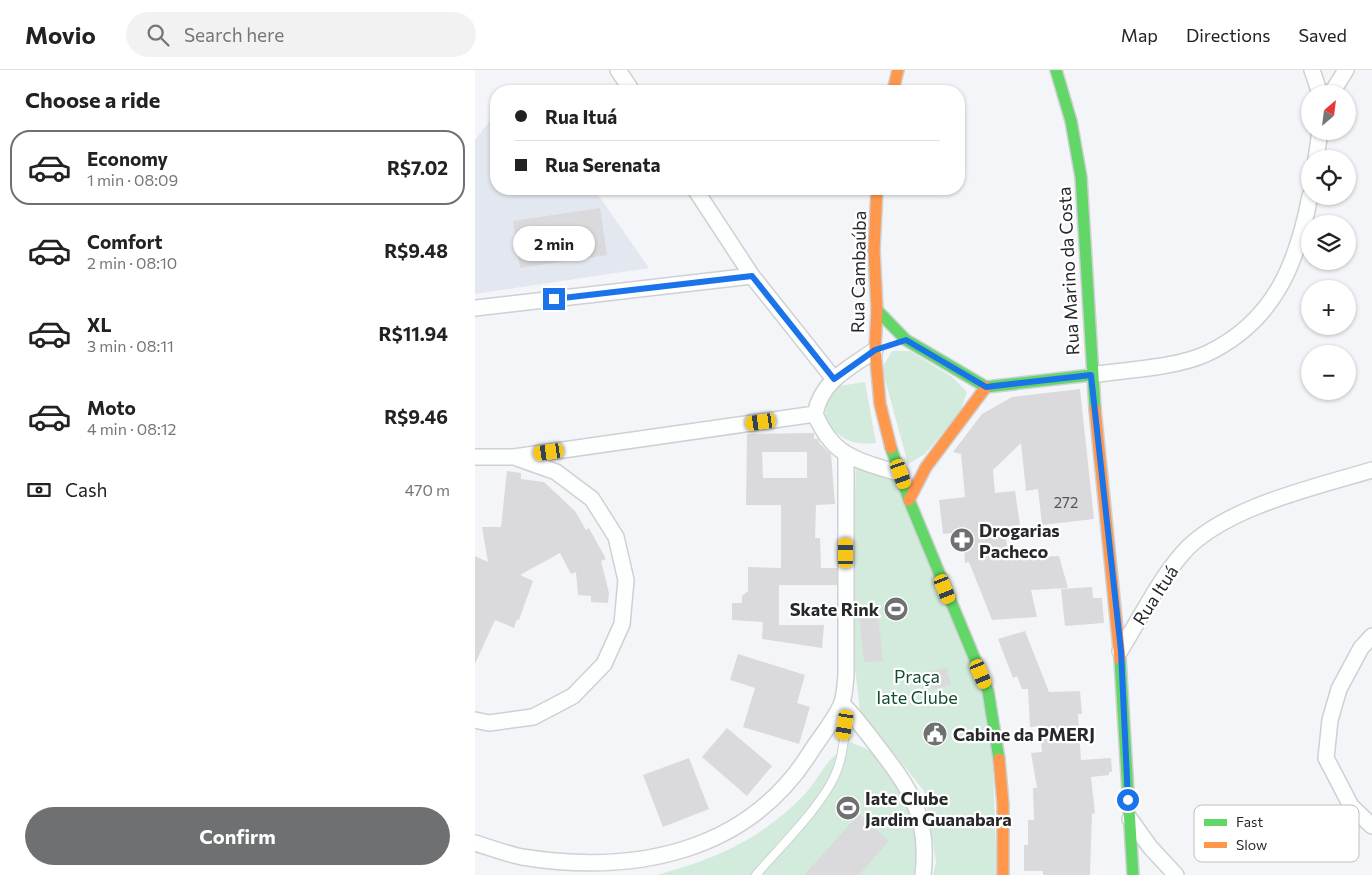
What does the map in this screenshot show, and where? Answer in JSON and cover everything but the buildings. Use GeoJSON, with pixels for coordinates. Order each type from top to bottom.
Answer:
{"type":"FeatureCollection","features":[{"type":"Feature","properties":{"kind":"street"},"geometry":{"type":"LineString","coordinates":[[618,70],[628,85]]}},
{"type":"Feature","properties":{"kind":"street"},"geometry":{"type":"LineString","coordinates":[[895,85],[899,70]]}},
{"type":"Feature","properties":{"kind":"street","name":"Rua Marino da Costa"},"geometry":{"type":"LineString","coordinates":[[1056,70],[1071,121],[1081,177],[1091,375],[1121,651]]}},
{"type":"Feature","properties":{"kind":"street"},"geometry":{"type":"LineString","coordinates":[[1312,70],[1317,85]]}},
{"type":"Feature","properties":{"kind":"street"},"geometry":{"type":"LineString","coordinates":[[1337,85],[1346,70]]}},
{"type":"Feature","properties":{"kind":"street"},"geometry":{"type":"LineString","coordinates":[[699,195],[752,276],[834,379]]}},
{"type":"Feature","properties":{"kind":"street","name":"Rua Cambaúba"},"geometry":{"type":"LineString","coordinates":[[877,195],[874,250],[877,310],[876,376],[884,419],[909,500],[988,691],[998,747],[1003,804],[1003,875]]}},
{"type":"Feature","properties":{"kind":"street"},"geometry":{"type":"LineString","coordinates":[[877,310],[906,340],[986,387],[1160,366],[1205,354],[1240,334],[1269,306],[1302,236],[1308,205]]}},
{"type":"Feature","properties":{"kind":"street"},"geometry":{"type":"LineString","coordinates":[[475,308],[752,276]]}},
{"type":"Feature","properties":{"kind":"street"},"geometry":{"type":"LineString","coordinates":[[906,340],[875,350],[834,379],[818,399],[815,414],[829,442],[846,455],[901,474],[926,467]]}},
{"type":"Feature","properties":{"kind":"street"},"geometry":{"type":"LineString","coordinates":[[909,500],[926,467],[986,387]]}},
{"type":"Feature","properties":{"kind":"street"},"geometry":{"type":"LineString","coordinates":[[475,457],[514,457],[815,414]]}},
{"type":"Feature","properties":{"kind":"street"},"geometry":{"type":"LineString","coordinates":[[475,843],[521,856],[589,864],[642,859],[670,854],[707,843],[742,824],[771,802],[796,775],[845,706],[846,455]]}},
{"type":"Feature","properties":{"kind":"street"},"geometry":{"type":"LineString","coordinates":[[475,720],[489,723],[533,717],[573,696],[604,664],[622,624],[626,580],[616,537],[592,499],[556,472],[514,457]]}},
{"type":"Feature","properties":{"kind":"street","name":"Rua Ituá"},"geometry":{"type":"LineString","coordinates":[[1121,651],[1154,594],[1182,553],[1225,519],[1297,492],[1372,470]]}},
{"type":"Feature","properties":{"kind":"street"},"geometry":{"type":"LineString","coordinates":[[1350,805],[1326,758],[1330,720],[1339,689],[1361,648],[1372,636]]}},
{"type":"Feature","properties":{"kind":"street"},"geometry":{"type":"LineString","coordinates":[[1121,651],[1133,875]]}},
{"type":"Feature","properties":{"kind":"street"},"geometry":{"type":"LineString","coordinates":[[845,706],[904,781],[917,808],[923,831],[925,855],[923,875]]}},
{"type":"Feature","properties":{"kind":"street"},"geometry":{"type":"LineString","coordinates":[[1359,814],[1372,826]]}},
{"type":"Feature","properties":{"kind":"street"},"geometry":{"type":"LineString","coordinates":[[1129,818],[1150,847],[1177,875]]}},
{"type":"Feature","properties":{"kind":"lane"},"geometry":{"type":"LineString","coordinates":[[756,875],[814,806],[835,777],[845,706]]}},
{"type":"Feature","properties":{"kind":"shaded area"},"geometry":{"type":"Polygon","coordinates":[[[490,121],[490,195],[598,195],[649,268],[475,294],[475,140],[490,121]]]}},
{"type":"Feature","properties":{"kind":"green space"},"geometry":{"type":"Polygon","coordinates":[[[892,351],[910,351],[952,377],[967,392],[960,412],[925,454],[908,464],[882,368],[892,351]]]}},
{"type":"Feature","properties":{"kind":"green space"},"geometry":{"type":"Polygon","coordinates":[[[865,382],[876,443],[867,444],[847,440],[825,422],[826,403],[839,386],[865,382]]]}},
{"type":"Feature","properties":{"kind":"green space","name":"Praça Iate Clube"},"geometry":{"type":"Polygon","coordinates":[[[856,461],[895,476],[983,691],[992,745],[997,875],[933,875],[936,862],[924,791],[860,711],[854,660],[853,567],[856,461]]]}},
{"type":"Feature","properties":{"kind":"green space","name":"Iate Clube Jardim Guanabara"},"geometry":{"type":"Polygon","coordinates":[[[850,742],[874,752],[899,790],[914,823],[918,862],[916,875],[656,875],[698,862],[754,836],[788,810],[805,794],[829,761],[850,742]]]}},
{"type":"Feature","properties":{"kind":"traffic: fast"},"geometry":{"type":"LineString","coordinates":[[1056,70],[1071,121],[1081,177],[1095,409]]}},
{"type":"Feature","properties":{"kind":"traffic: fast"},"geometry":{"type":"LineString","coordinates":[[877,310],[906,340],[986,387],[1091,375]]}},
{"type":"Feature","properties":{"kind":"traffic: fast"},"geometry":{"type":"LineString","coordinates":[[891,448],[909,500],[988,691],[999,759]]}},
{"type":"Feature","properties":{"kind":"traffic: fast"},"geometry":{"type":"LineString","coordinates":[[1120,659],[1133,875]]}},
{"type":"Feature","properties":{"kind":"traffic: slow"},"geometry":{"type":"LineString","coordinates":[[894,85],[898,70]]}},
{"type":"Feature","properties":{"kind":"traffic: slow"},"geometry":{"type":"LineString","coordinates":[[877,195],[874,250],[877,310],[875,350],[880,404],[891,448]]}},
{"type":"Feature","properties":{"kind":"traffic: slow"},"geometry":{"type":"LineString","coordinates":[[909,500],[926,467],[986,387]]}},
{"type":"Feature","properties":{"kind":"traffic: slow"},"geometry":{"type":"LineString","coordinates":[[1095,409],[1120,659]]}},
{"type":"Feature","properties":{"kind":"traffic: slow"},"geometry":{"type":"LineString","coordinates":[[999,759],[1003,804],[1003,875]]}},
{"type":"Feature","properties":{"kind":"place","name":"Drogarias Pacheco"},"geometry":{"type":"Point","coordinates":[962,540]}},
{"type":"Feature","properties":{"kind":"place","name":"Skate Rink"},"geometry":{"type":"Point","coordinates":[896,609]}},
{"type":"Feature","properties":{"kind":"place","name":"Cabine da PMERJ"},"geometry":{"type":"Point","coordinates":[935,734]}},
{"type":"Feature","properties":{"kind":"place","name":"Iate Clube Jardim Guanabara"},"geometry":{"type":"Point","coordinates":[848,808]}},
{"type":"Feature","properties":{"kind":"route"},"geometry":{"type":"LineString","coordinates":[[554,299],[752,276],[834,379],[875,350],[906,340],[960,374],[986,387],[1091,375],[1121,651],[1128,800]]}}]}
